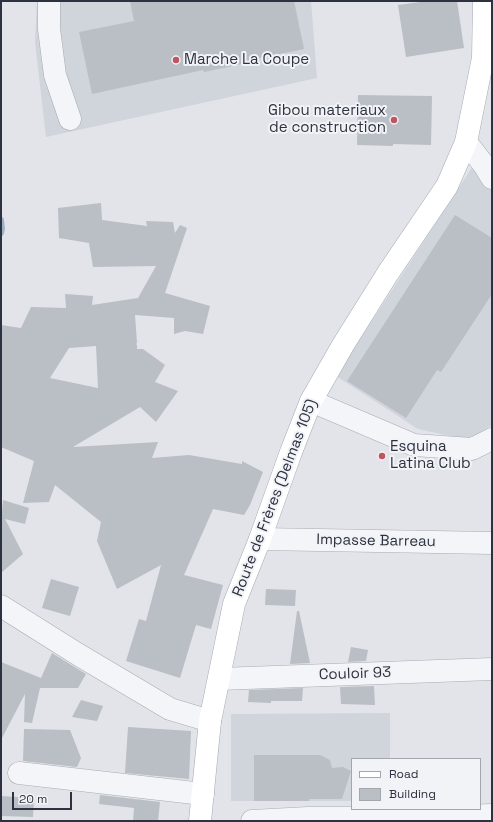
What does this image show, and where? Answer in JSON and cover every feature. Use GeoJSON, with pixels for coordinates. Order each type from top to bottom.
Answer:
{"type":"FeatureCollection","features":[{"type":"Feature","properties":{"kind":"main road","name":"Route de Frères (Delmas 105)"},"geometry":{"type":"LineString","coordinates":[[200,821],[210,721],[234,604],[260,539],[290,452],[311,401],[343,345],[388,273],[447,186],[466,142],[483,58],[484,1]]}},
{"type":"Feature","properties":{"kind":"street"},"geometry":{"type":"LineString","coordinates":[[49,1],[48,29],[55,75],[70,119]]}},
{"type":"Feature","properties":{"kind":"street"},"geometry":{"type":"LineString","coordinates":[[466,142],[492,178]]}},
{"type":"Feature","properties":{"kind":"street"},"geometry":{"type":"LineString","coordinates":[[311,401],[414,445],[472,449],[492,439]]}},
{"type":"Feature","properties":{"kind":"street","name":"Impasse Barreau"},"geometry":{"type":"LineString","coordinates":[[260,539],[492,543]]}},
{"type":"Feature","properties":{"kind":"street"},"geometry":{"type":"LineString","coordinates":[[1,606],[79,655],[170,709],[210,721]]}},
{"type":"Feature","properties":{"kind":"street","name":"Couloir 93"},"geometry":{"type":"LineString","coordinates":[[219,679],[492,668]]}},
{"type":"Feature","properties":{"kind":"street"},"geometry":{"type":"LineString","coordinates":[[19,773],[203,794]]}},
{"type":"Feature","properties":{"kind":"street"},"geometry":{"type":"LineString","coordinates":[[252,821],[308,818],[410,818],[492,815]]}},
{"type":"Feature","properties":{"kind":"shaded area","name":"Marche La Coupe"},"geometry":{"type":"Polygon","coordinates":[[[37,1],[311,1],[317,78],[46,137],[35,42],[37,1]]]}},
{"type":"Feature","properties":{"kind":"shaded area"},"geometry":{"type":"Polygon","coordinates":[[[473,166],[492,191],[492,425],[468,440],[418,429],[336,376],[473,166]]]}},
{"type":"Feature","properties":{"kind":"shaded area"},"geometry":{"type":"Polygon","coordinates":[[[390,713],[390,758],[351,758],[351,801],[231,801],[231,714],[390,713]]]}},
{"type":"Feature","properties":{"kind":"building"},"geometry":{"type":"Polygon","coordinates":[[[130,1],[294,1],[304,49],[250,60],[251,62],[204,72],[203,70],[92,94],[79,32],[134,21],[130,1]]]}},
{"type":"Feature","properties":{"kind":"building"},"geometry":{"type":"Polygon","coordinates":[[[428,1],[457,1],[464,48],[406,57],[398,5],[428,1]]]}},
{"type":"Feature","properties":{"kind":"building","name":"Gibou materiaux de construction"},"geometry":{"type":"Polygon","coordinates":[[[358,95],[432,96],[431,145],[357,145],[358,95]]]}},
{"type":"Feature","properties":{"kind":"building"},"geometry":{"type":"Polygon","coordinates":[[[101,203],[102,220],[147,226],[146,221],[173,222],[175,233],[180,225],[187,228],[165,293],[210,306],[203,334],[185,331],[174,334],[174,318],[135,315],[137,349],[143,349],[165,365],[155,382],[178,391],[156,422],[140,407],[73,447],[158,442],[152,458],[189,455],[242,464],[242,461],[263,472],[250,505],[244,515],[213,509],[184,575],[223,585],[211,629],[196,625],[180,678],[126,661],[139,619],[146,621],[161,565],[117,589],[97,541],[101,522],[55,485],[49,502],[23,503],[34,461],[1,447],[1,325],[21,328],[31,307],[66,308],[65,294],[93,296],[92,305],[138,298],[156,266],[93,267],[89,243],[59,238],[58,208],[101,203]],[[96,346],[69,348],[50,378],[98,388],[96,346]]]}},
{"type":"Feature","properties":{"kind":"building"},"geometry":{"type":"Polygon","coordinates":[[[455,215],[492,238],[492,294],[441,372],[437,370],[406,418],[347,381],[455,215]]]}},
{"type":"Feature","properties":{"kind":"building"},"geometry":{"type":"Polygon","coordinates":[[[3,500],[29,508],[25,524],[5,519],[23,554],[1,573],[1,510],[2,512],[3,500]]]}},
{"type":"Feature","properties":{"kind":"building"},"geometry":{"type":"Polygon","coordinates":[[[51,579],[79,587],[70,616],[42,608],[51,579]]]}},
{"type":"Feature","properties":{"kind":"building"},"geometry":{"type":"Polygon","coordinates":[[[266,589],[296,590],[295,606],[265,605],[266,589]]]}},
{"type":"Feature","properties":{"kind":"building"},"geometry":{"type":"Polygon","coordinates":[[[297,611],[299,611],[310,663],[290,664],[297,611]]]}},
{"type":"Feature","properties":{"kind":"building"},"geometry":{"type":"Polygon","coordinates":[[[351,647],[368,650],[366,661],[348,662],[351,647]]]}},
{"type":"Feature","properties":{"kind":"building"},"geometry":{"type":"Polygon","coordinates":[[[52,653],[86,674],[78,688],[40,688],[32,723],[24,722],[25,694],[1,740],[1,662],[41,678],[52,653]]]}},
{"type":"Feature","properties":{"kind":"building"},"geometry":{"type":"Polygon","coordinates":[[[374,686],[375,705],[341,704],[340,687],[374,686]]]}},
{"type":"Feature","properties":{"kind":"building"},"geometry":{"type":"Polygon","coordinates":[[[303,688],[302,701],[271,701],[271,703],[248,702],[249,690],[303,688]]]}},
{"type":"Feature","properties":{"kind":"building"},"geometry":{"type":"Polygon","coordinates":[[[81,700],[103,706],[97,721],[72,717],[81,700]]]}},
{"type":"Feature","properties":{"kind":"building"},"geometry":{"type":"Polygon","coordinates":[[[128,727],[191,731],[189,779],[125,773],[128,727]]]}},
{"type":"Feature","properties":{"kind":"building"},"geometry":{"type":"Polygon","coordinates":[[[24,729],[70,730],[81,758],[77,767],[23,761],[24,729]]]}},
{"type":"Feature","properties":{"kind":"building"},"geometry":{"type":"Polygon","coordinates":[[[254,755],[320,755],[330,760],[332,768],[343,767],[351,771],[342,799],[309,799],[309,801],[254,801],[254,755]]]}},
{"type":"Feature","properties":{"kind":"building"},"geometry":{"type":"Polygon","coordinates":[[[100,795],[160,802],[158,821],[133,821],[134,808],[99,804],[100,795]]]}},
{"type":"Feature","properties":{"kind":"building"},"geometry":{"type":"Polygon","coordinates":[[[1,796],[34,798],[33,817],[1,816],[1,796]]]}},
{"type":"Feature","properties":{"kind":"waterway"},"geometry":{"type":"LineString","coordinates":[[1,220],[1,233]]}},
{"type":"Feature","properties":{"kind":"place","name":"Marche La Coupe"},"geometry":{"type":"Point","coordinates":[176,60]}},
{"type":"Feature","properties":{"kind":"place","name":"Gibou materiaux de construction"},"geometry":{"type":"Point","coordinates":[394,120]}},
{"type":"Feature","properties":{"kind":"place","name":"Esquina Latina Club"},"geometry":{"type":"Point","coordinates":[382,456]}}]}
